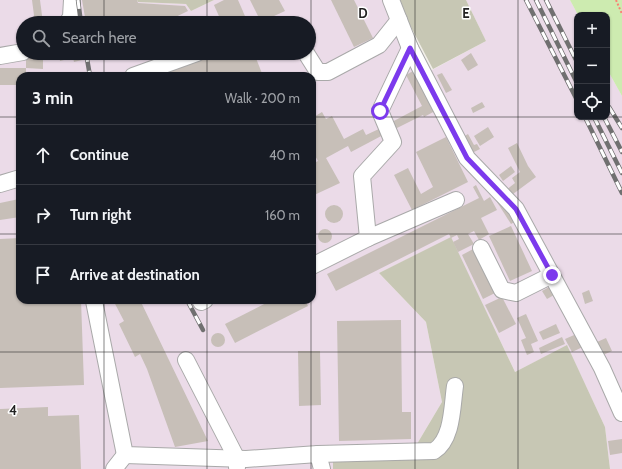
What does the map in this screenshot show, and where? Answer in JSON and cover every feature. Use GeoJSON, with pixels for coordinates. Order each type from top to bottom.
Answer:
{"type":"FeatureCollection","features":[{"type":"Feature","properties":{"kind":"street"},"geometry":{"type":"LineString","coordinates":[[71,16],[72,0]]}},
{"type":"Feature","properties":{"kind":"street"},"geometry":{"type":"LineString","coordinates":[[391,0],[410,48],[467,158],[516,209],[552,275],[561,295],[602,368],[622,413]]}},
{"type":"Feature","properties":{"kind":"street"},"geometry":{"type":"LineString","coordinates":[[310,60],[318,72],[328,72],[379,46],[399,20]]}},
{"type":"Feature","properties":{"kind":"street"},"geometry":{"type":"LineString","coordinates":[[368,238],[362,176],[393,142],[380,111],[410,48]]}},
{"type":"Feature","properties":{"kind":"street"},"geometry":{"type":"LineString","coordinates":[[0,56],[16,53]]}},
{"type":"Feature","properties":{"kind":"street"},"geometry":{"type":"LineString","coordinates":[[144,72],[178,60]]}},
{"type":"Feature","properties":{"kind":"street"},"geometry":{"type":"LineString","coordinates":[[0,184],[16,179]]}},
{"type":"Feature","properties":{"kind":"street"},"geometry":{"type":"LineString","coordinates":[[316,264],[368,238],[456,200]]}},
{"type":"Feature","properties":{"kind":"street"},"geometry":{"type":"LineString","coordinates":[[481,248],[502,290],[516,293],[552,275]]}},
{"type":"Feature","properties":{"kind":"street"},"geometry":{"type":"LineString","coordinates":[[95,304],[125,455],[114,469]]}},
{"type":"Feature","properties":{"kind":"street"},"geometry":{"type":"LineString","coordinates":[[186,360],[237,464]]}},
{"type":"Feature","properties":{"kind":"street"},"geometry":{"type":"LineString","coordinates":[[125,455],[237,464],[320,462],[434,451],[441,446],[450,422],[455,386]]}},
{"type":"Feature","properties":{"kind":"path"},"geometry":{"type":"LineString","coordinates":[[616,0],[622,14]]}},
{"type":"Feature","properties":{"kind":"shaded area"},"geometry":{"type":"Polygon","coordinates":[[[0,0],[137,0],[138,2],[186,4],[191,11],[214,0],[388,0],[419,77],[486,41],[466,0],[570,0],[576,12],[574,12],[574,120],[610,120],[610,74],[622,96],[622,469],[610,469],[605,427],[567,346],[515,372],[451,238],[379,273],[426,322],[442,402],[417,444],[333,447],[333,469],[0,469],[0,0]]]}},
{"type":"Feature","properties":{"kind":"shaded area"},"geometry":{"type":"Polygon","coordinates":[[[137,0],[214,0],[191,11],[186,4],[138,2],[137,0]]]}},
{"type":"Feature","properties":{"kind":"shaded area"},"geometry":{"type":"Polygon","coordinates":[[[400,0],[466,0],[486,41],[433,69],[402,10],[400,0]]]}},
{"type":"Feature","properties":{"kind":"shaded area"},"geometry":{"type":"Polygon","coordinates":[[[451,237],[515,372],[567,345],[605,427],[610,469],[333,469],[333,447],[417,444],[442,402],[426,322],[379,273],[451,237]]]}},
{"type":"Feature","properties":{"kind":"green space"},"geometry":{"type":"Polygon","coordinates":[[[570,0],[622,0],[622,96],[610,74],[610,12],[576,12],[570,0]]]}},
{"type":"Feature","properties":{"kind":"building"},"geometry":{"type":"Polygon","coordinates":[[[32,0],[40,0],[42,16],[34,16],[32,0]]]}},
{"type":"Feature","properties":{"kind":"building"},"geometry":{"type":"Polygon","coordinates":[[[82,0],[137,0],[138,3],[185,6],[188,11],[178,16],[85,16],[82,0]]]}},
{"type":"Feature","properties":{"kind":"building"},"geometry":{"type":"Polygon","coordinates":[[[224,0],[238,0],[245,16],[219,16],[214,5],[224,0]]]}},
{"type":"Feature","properties":{"kind":"building"},"geometry":{"type":"Polygon","coordinates":[[[250,0],[279,0],[285,11],[274,16],[258,16],[250,0]]]}},
{"type":"Feature","properties":{"kind":"building"},"geometry":{"type":"Polygon","coordinates":[[[331,0],[354,0],[373,38],[354,47],[331,0]]]}},
{"type":"Feature","properties":{"kind":"building"},"geometry":{"type":"Polygon","coordinates":[[[471,53],[478,65],[468,71],[461,60],[471,53]]]}},
{"type":"Feature","properties":{"kind":"building"},"geometry":{"type":"Polygon","coordinates":[[[26,60],[43,60],[43,69],[26,68],[26,60]]]}},
{"type":"Feature","properties":{"kind":"building"},"geometry":{"type":"Polygon","coordinates":[[[200,60],[257,60],[261,72],[168,72],[200,60]]]}},
{"type":"Feature","properties":{"kind":"building"},"geometry":{"type":"Polygon","coordinates":[[[0,68],[26,68],[26,72],[16,72],[16,85],[0,85],[0,68]]]}},
{"type":"Feature","properties":{"kind":"building"},"geometry":{"type":"Polygon","coordinates":[[[413,71],[435,111],[424,117],[423,115],[393,130],[390,123],[422,106],[406,75],[413,71]]]}},
{"type":"Feature","properties":{"kind":"building"},"geometry":{"type":"Polygon","coordinates":[[[442,73],[452,90],[446,93],[437,75],[442,73]]]}},
{"type":"Feature","properties":{"kind":"building"},"geometry":{"type":"Polygon","coordinates":[[[482,102],[485,107],[473,113],[471,108],[482,102]]]}},
{"type":"Feature","properties":{"kind":"building"},"geometry":{"type":"Polygon","coordinates":[[[322,112],[326,119],[332,116],[344,139],[363,129],[366,135],[381,128],[385,134],[351,152],[348,146],[326,158],[340,183],[316,194],[316,162],[318,161],[316,157],[316,116],[322,112]]]}},
{"type":"Feature","properties":{"kind":"building"},"geometry":{"type":"Polygon","coordinates":[[[488,127],[494,137],[480,146],[474,136],[488,127]]]}},
{"type":"Feature","properties":{"kind":"building"},"geometry":{"type":"Polygon","coordinates":[[[468,134],[474,145],[477,144],[480,149],[472,153],[463,137],[468,134]]]}},
{"type":"Feature","properties":{"kind":"building"},"geometry":{"type":"Polygon","coordinates":[[[446,137],[468,182],[412,210],[394,175],[408,168],[421,194],[433,187],[416,152],[446,137]]]}},
{"type":"Feature","properties":{"kind":"building"},"geometry":{"type":"Polygon","coordinates":[[[517,143],[528,166],[536,177],[509,197],[505,191],[515,183],[512,178],[520,172],[508,148],[517,143]]]}},
{"type":"Feature","properties":{"kind":"building"},"geometry":{"type":"Polygon","coordinates":[[[511,166],[515,172],[503,181],[499,175],[511,166]]]}},
{"type":"Feature","properties":{"kind":"building"},"geometry":{"type":"Polygon","coordinates":[[[476,185],[484,201],[490,197],[497,210],[481,218],[489,234],[479,240],[474,231],[468,234],[474,244],[458,252],[453,242],[459,239],[457,235],[451,238],[449,234],[336,291],[327,274],[479,198],[473,187],[476,185]]]}},
{"type":"Feature","properties":{"kind":"building"},"geometry":{"type":"Polygon","coordinates":[[[501,199],[518,220],[511,224],[497,202],[501,199]]]}},
{"type":"Feature","properties":{"kind":"building"},"geometry":{"type":"Polygon","coordinates":[[[16,200],[16,218],[0,220],[0,203],[16,200]]]}},
{"type":"Feature","properties":{"kind":"building"},"geometry":{"type":"Polygon","coordinates":[[[330,205],[338,205],[343,210],[341,221],[338,223],[330,223],[325,218],[325,210],[330,205]]]}},
{"type":"Feature","properties":{"kind":"building"},"geometry":{"type":"Polygon","coordinates":[[[511,226],[532,271],[510,281],[489,236],[511,226]]]}},
{"type":"Feature","properties":{"kind":"building"},"geometry":{"type":"Polygon","coordinates":[[[325,229],[330,231],[332,236],[330,241],[325,243],[320,241],[318,236],[320,231],[325,229]]]}},
{"type":"Feature","properties":{"kind":"building"},"geometry":{"type":"Polygon","coordinates":[[[16,238],[16,304],[81,304],[84,385],[0,388],[0,239],[16,238]]]}},
{"type":"Feature","properties":{"kind":"building"},"geometry":{"type":"Polygon","coordinates":[[[475,248],[497,292],[483,299],[462,255],[475,248]]]}},
{"type":"Feature","properties":{"kind":"building"},"geometry":{"type":"Polygon","coordinates":[[[549,287],[554,295],[547,299],[542,291],[549,287]]]}},
{"type":"Feature","properties":{"kind":"building"},"geometry":{"type":"Polygon","coordinates":[[[589,290],[593,301],[585,304],[582,293],[589,290]]]}},
{"type":"Feature","properties":{"kind":"building"},"geometry":{"type":"Polygon","coordinates":[[[502,297],[516,324],[499,333],[485,305],[502,297]]]}},
{"type":"Feature","properties":{"kind":"building"},"geometry":{"type":"Polygon","coordinates":[[[115,304],[142,304],[208,441],[175,447],[147,369],[140,354],[135,357],[119,324],[124,321],[115,304]]]}},
{"type":"Feature","properties":{"kind":"building"},"geometry":{"type":"Polygon","coordinates":[[[264,304],[307,304],[308,306],[235,343],[225,324],[264,304]]]}},
{"type":"Feature","properties":{"kind":"building"},"geometry":{"type":"Polygon","coordinates":[[[526,314],[538,341],[531,344],[534,352],[527,355],[521,340],[526,338],[517,318],[526,314]]]}},
{"type":"Feature","properties":{"kind":"building"},"geometry":{"type":"Polygon","coordinates":[[[401,320],[402,412],[411,412],[411,439],[339,441],[337,321],[401,320]]]}},
{"type":"Feature","properties":{"kind":"building"},"geometry":{"type":"Polygon","coordinates":[[[556,324],[560,333],[543,340],[539,332],[556,324]]]}},
{"type":"Feature","properties":{"kind":"building"},"geometry":{"type":"Polygon","coordinates":[[[581,332],[587,345],[572,352],[565,339],[581,332]]]}},
{"type":"Feature","properties":{"kind":"building"},"geometry":{"type":"Polygon","coordinates":[[[215,333],[221,333],[225,337],[225,343],[221,347],[215,347],[211,343],[211,337],[215,333]]]}},
{"type":"Feature","properties":{"kind":"building"},"geometry":{"type":"Polygon","coordinates":[[[562,337],[565,344],[541,354],[539,348],[562,337]]]}},
{"type":"Feature","properties":{"kind":"building"},"geometry":{"type":"Polygon","coordinates":[[[606,338],[612,351],[603,355],[597,342],[606,338]]]}},
{"type":"Feature","properties":{"kind":"building"},"geometry":{"type":"Polygon","coordinates":[[[298,351],[320,351],[321,405],[299,406],[298,351]]]}},
{"type":"Feature","properties":{"kind":"building"},"geometry":{"type":"Polygon","coordinates":[[[48,407],[48,416],[79,415],[81,469],[0,469],[0,409],[48,407]]]}},
{"type":"Feature","properties":{"kind":"building"},"geometry":{"type":"Polygon","coordinates":[[[622,439],[622,453],[610,455],[608,441],[622,439]]]}},
{"type":"Feature","properties":{"kind":"railway"},"geometry":{"type":"LineString","coordinates":[[78,0],[80,16]]}},
{"type":"Feature","properties":{"kind":"railway"},"geometry":{"type":"LineString","coordinates":[[526,0],[574,94]]}},
{"type":"Feature","properties":{"kind":"railway"},"geometry":{"type":"LineString","coordinates":[[536,0],[574,77]]}},
{"type":"Feature","properties":{"kind":"railway"},"geometry":{"type":"LineString","coordinates":[[546,0],[574,56]]}},
{"type":"Feature","properties":{"kind":"railway"},"geometry":{"type":"LineString","coordinates":[[87,60],[89,72]]}},
{"type":"Feature","properties":{"kind":"railway"},"geometry":{"type":"LineString","coordinates":[[610,109],[622,128]]}},
{"type":"Feature","properties":{"kind":"railway"},"geometry":{"type":"LineString","coordinates":[[586,120],[622,193]]}},
{"type":"Feature","properties":{"kind":"railway"},"geometry":{"type":"LineString","coordinates":[[596,120],[622,173]]}},
{"type":"Feature","properties":{"kind":"railway"},"geometry":{"type":"LineString","coordinates":[[606,120],[622,152]]}},
{"type":"Feature","properties":{"kind":"railway"},"geometry":{"type":"LineString","coordinates":[[189,304],[203,330]]}},
{"type":"Feature","properties":{"kind":"route"},"geometry":{"type":"LineString","coordinates":[[380,111],[410,48],[467,158],[516,209],[552,275]]}}]}
